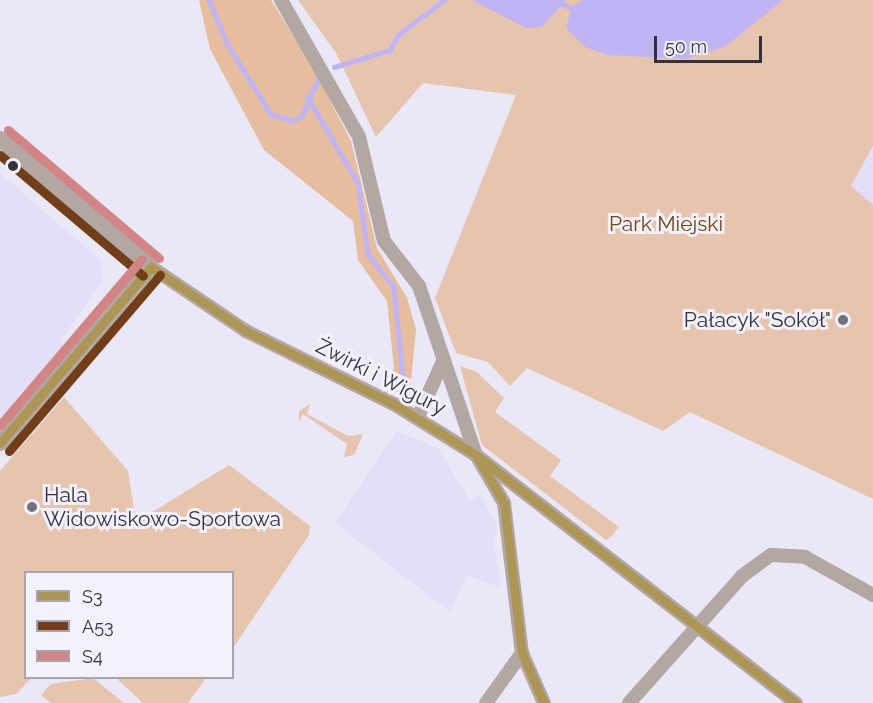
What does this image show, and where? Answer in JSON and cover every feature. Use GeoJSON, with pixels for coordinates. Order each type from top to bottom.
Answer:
{"type":"FeatureCollection","features":[{"type":"Feature","properties":{"kind":"street"},"geometry":{"type":"LineString","coordinates":[[281,0],[359,137],[384,241],[419,286],[476,455],[504,503],[522,653],[544,703]]}},
{"type":"Feature","properties":{"kind":"street","name":"Żwirki i Wigury"},"geometry":{"type":"LineString","coordinates":[[0,139],[152,267],[246,331],[418,417],[476,455],[531,495],[795,703]]}},
{"type":"Feature","properties":{"kind":"street"},"geometry":{"type":"LineString","coordinates":[[0,443],[152,267]]}},
{"type":"Feature","properties":{"kind":"street"},"geometry":{"type":"LineString","coordinates":[[418,417],[443,361]]}},
{"type":"Feature","properties":{"kind":"street"},"geometry":{"type":"LineString","coordinates":[[504,503],[531,495]]}},
{"type":"Feature","properties":{"kind":"street"},"geometry":{"type":"LineString","coordinates":[[629,703],[752,566],[781,552],[814,560],[873,595]]}},
{"type":"Feature","properties":{"kind":"street"},"geometry":{"type":"LineString","coordinates":[[486,703],[522,653]]}},
{"type":"Feature","properties":{"kind":"shaded area"},"geometry":{"type":"Polygon","coordinates":[[[199,0],[271,0],[312,66],[351,141],[377,248],[407,298],[416,329],[410,391],[386,383],[394,368],[387,301],[358,260],[353,221],[264,150],[210,49],[199,0]]]}},
{"type":"Feature","properties":{"kind":"shaded area"},"geometry":{"type":"Polygon","coordinates":[[[472,0],[565,1],[542,27],[526,28],[472,0]]]}},
{"type":"Feature","properties":{"kind":"shaded area"},"geometry":{"type":"Polygon","coordinates":[[[584,0],[783,0],[726,46],[686,59],[608,55],[585,47],[566,28],[572,6],[584,0]]]}},
{"type":"Feature","properties":{"kind":"shaded area"},"geometry":{"type":"Polygon","coordinates":[[[873,146],[873,205],[851,186],[873,146]]]}},
{"type":"Feature","properties":{"kind":"shaded area"},"geometry":{"type":"Polygon","coordinates":[[[0,173],[100,260],[103,281],[59,342],[68,348],[0,427],[0,173]]]}},
{"type":"Feature","properties":{"kind":"shaded area"},"geometry":{"type":"Polygon","coordinates":[[[396,431],[438,448],[470,500],[480,494],[497,526],[494,543],[501,588],[467,575],[450,612],[335,523],[396,431]]]}},
{"type":"Feature","properties":{"kind":"green space","name":"Park Miejski"},"geometry":{"type":"Polygon","coordinates":[[[298,0],[873,0],[873,146],[851,186],[873,205],[873,499],[690,412],[663,431],[527,368],[510,386],[488,362],[456,353],[435,298],[516,95],[423,83],[376,137],[336,53],[298,0]]]}},
{"type":"Feature","properties":{"kind":"green space"},"geometry":{"type":"Polygon","coordinates":[[[460,366],[477,372],[504,398],[495,412],[561,460],[550,476],[619,527],[611,537],[606,540],[482,445],[460,366]]]}},
{"type":"Feature","properties":{"kind":"green space"},"geometry":{"type":"Polygon","coordinates":[[[64,397],[128,471],[136,522],[229,465],[310,526],[309,535],[234,647],[234,571],[24,571],[24,679],[30,679],[16,694],[0,697],[0,471],[64,397]]]}},
{"type":"Feature","properties":{"kind":"green space"},"geometry":{"type":"Polygon","coordinates":[[[310,404],[307,414],[348,436],[363,434],[354,455],[344,457],[347,444],[303,414],[299,422],[299,411],[310,404]]]}},
{"type":"Feature","properties":{"kind":"green space"},"geometry":{"type":"Polygon","coordinates":[[[94,679],[124,703],[51,703],[41,695],[51,684],[94,679]]]}},
{"type":"Feature","properties":{"kind":"green space"},"geometry":{"type":"Polygon","coordinates":[[[117,679],[205,679],[188,703],[143,703],[117,679]]]}},
{"type":"Feature","properties":{"kind":"waterway"},"geometry":{"type":"LineString","coordinates":[[209,0],[228,45],[271,114],[292,121],[302,116],[319,77]]}},
{"type":"Feature","properties":{"kind":"waterway"},"geometry":{"type":"LineString","coordinates":[[334,67],[390,50],[398,35],[444,0]]}},
{"type":"Feature","properties":{"kind":"waterway"},"geometry":{"type":"LineString","coordinates":[[552,0],[577,10]]}},
{"type":"Feature","properties":{"kind":"waterway"},"geometry":{"type":"LineString","coordinates":[[307,96],[358,183],[368,254],[394,287],[404,388]]}},
{"type":"Feature","properties":{"kind":"transit line","name":"S4"},"geometry":{"type":"LineString","coordinates":[[8,130],[159,258]]}},
{"type":"Feature","properties":{"kind":"transit line","name":"A53"},"geometry":{"type":"LineString","coordinates":[[0,155],[143,276]]}},
{"type":"Feature","properties":{"kind":"transit line","name":"S4"},"geometry":{"type":"LineString","coordinates":[[0,425],[142,259]]}},
{"type":"Feature","properties":{"kind":"transit line","name":"S3"},"geometry":{"type":"LineString","coordinates":[[151,267],[246,331],[394,404],[476,455],[796,703]]}},
{"type":"Feature","properties":{"kind":"transit line","name":"S3"},"geometry":{"type":"LineString","coordinates":[[0,443],[151,267]]}},
{"type":"Feature","properties":{"kind":"transit line","name":"A53"},"geometry":{"type":"LineString","coordinates":[[9,451],[160,275]]}},
{"type":"Feature","properties":{"kind":"transit line","name":"S3"},"geometry":{"type":"LineString","coordinates":[[476,455],[504,503],[522,653],[544,703]]}},
{"type":"Feature","properties":{"kind":"place","name":"Pałacyk \"Sokół\""},"geometry":{"type":"Point","coordinates":[843,320]}},
{"type":"Feature","properties":{"kind":"place","name":"Hala Widowiskowo-Sportowa"},"geometry":{"type":"Point","coordinates":[32,507]}}]}
